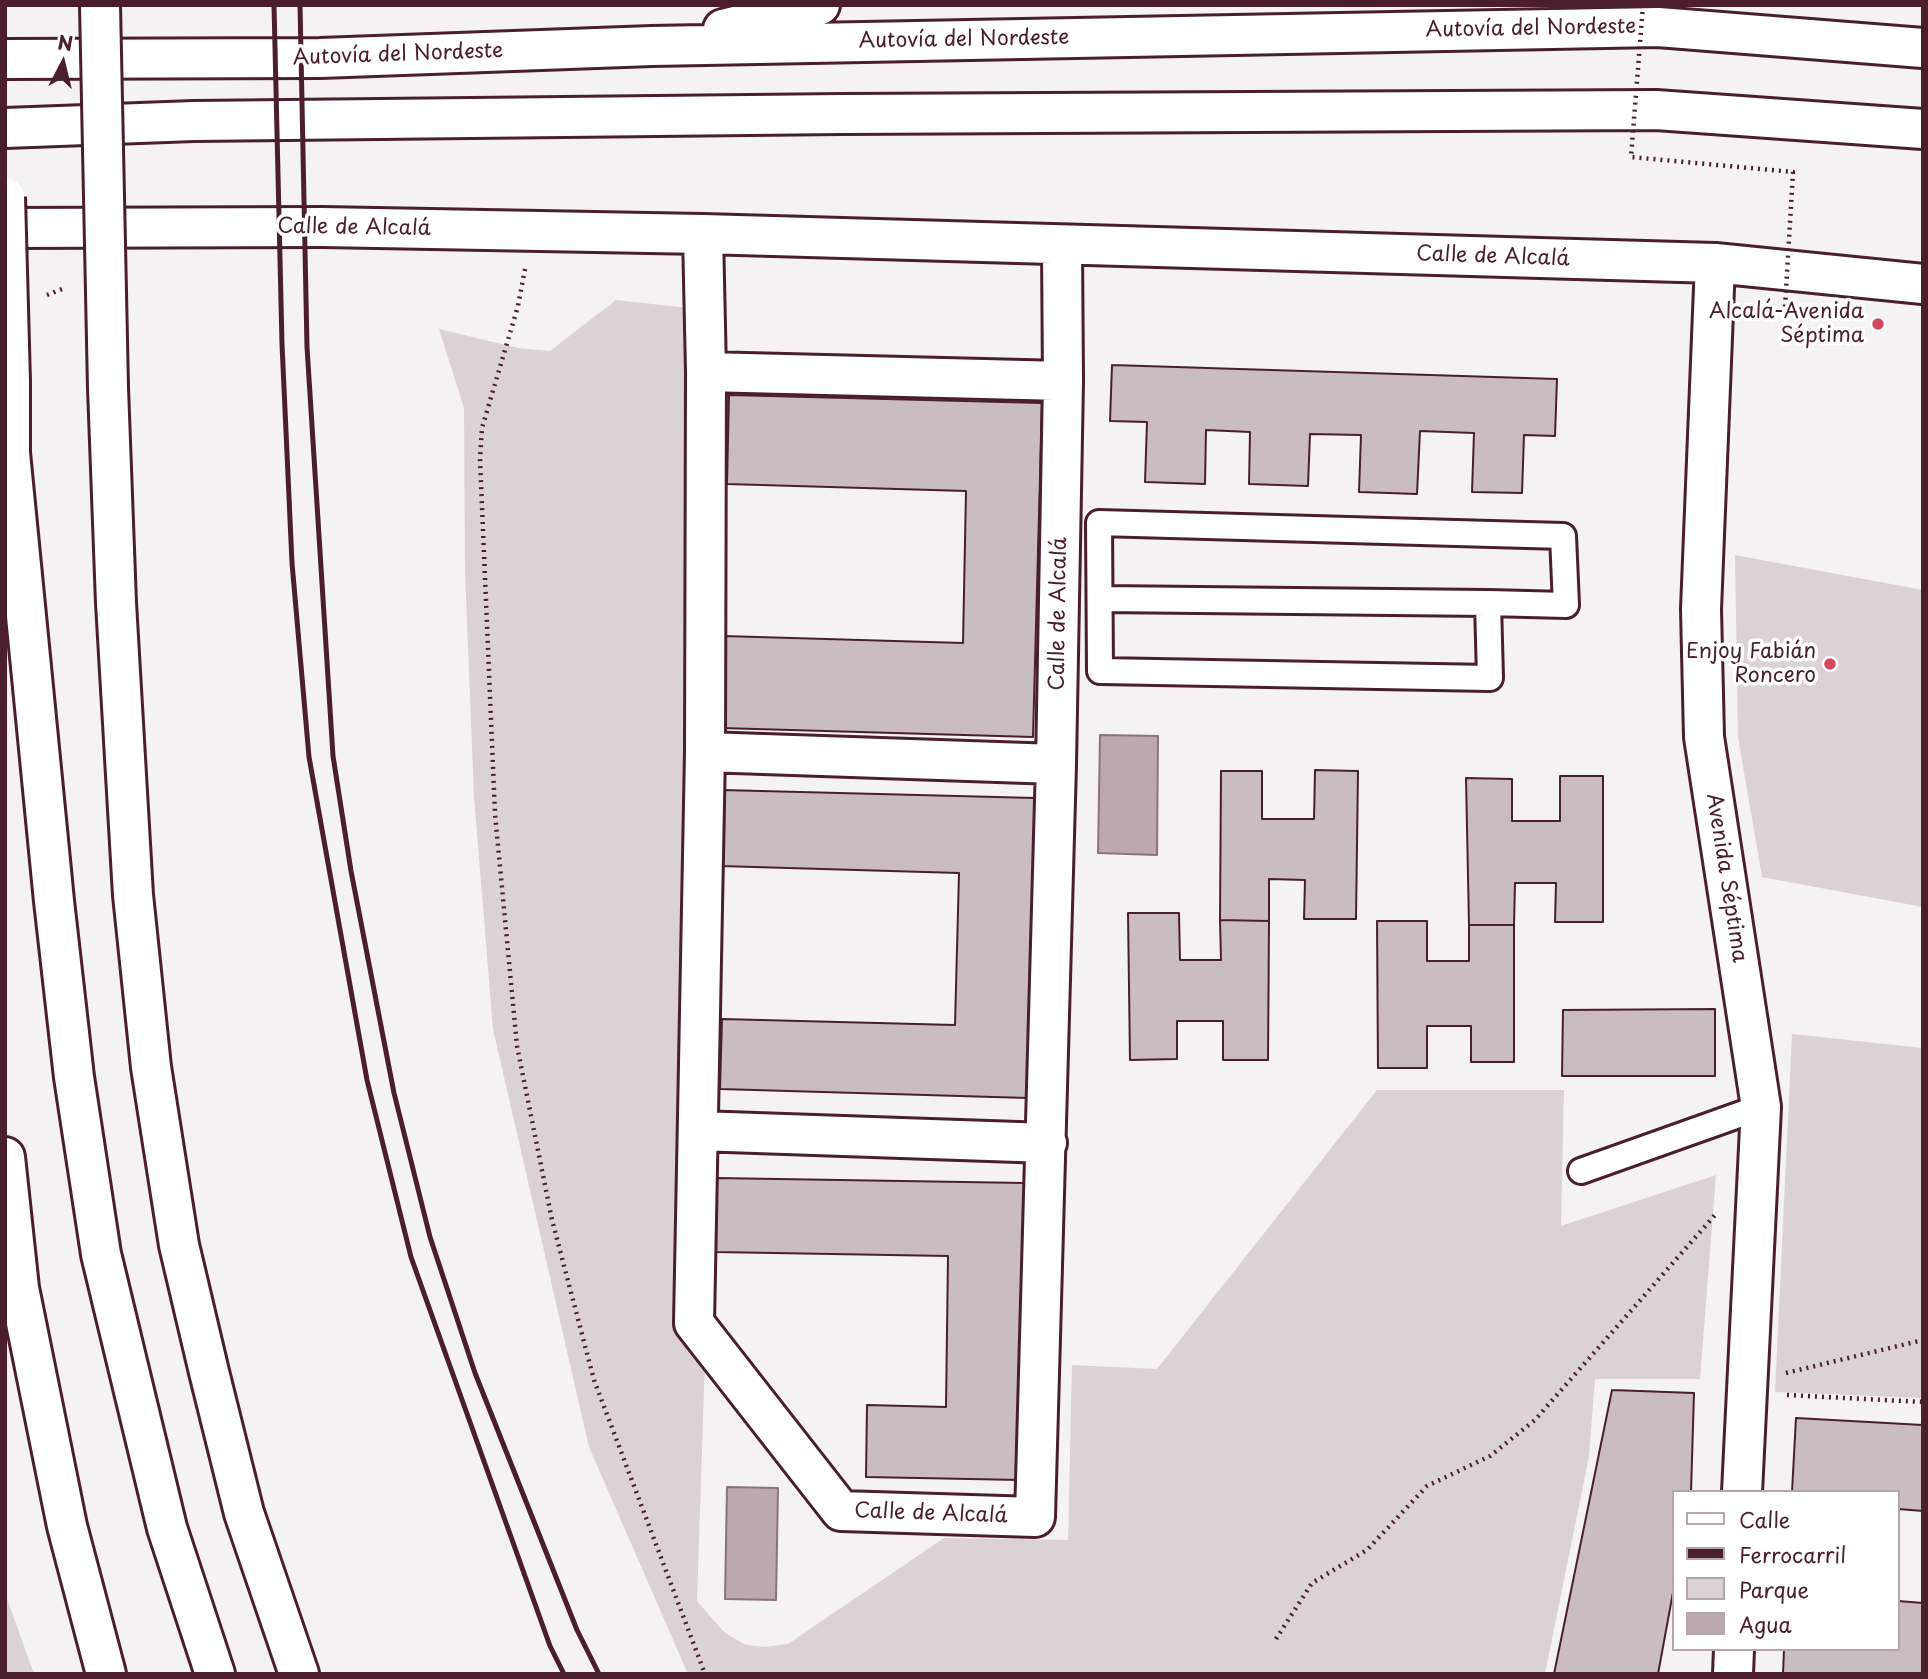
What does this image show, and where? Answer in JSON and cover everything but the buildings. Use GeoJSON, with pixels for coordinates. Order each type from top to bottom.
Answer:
{"type":"FeatureCollection","features":[{"type":"Feature","properties":{"kind":"main road"},"geometry":{"type":"LineString","coordinates":[[100,5],[108,388],[116,603],[133,895],[151,1068],[179,1245],[209,1372],[244,1513],[299,1674]]}},
{"type":"Feature","properties":{"kind":"main road"},"geometry":{"type":"LineString","coordinates":[[652,46],[820,5]]}},
{"type":"Feature","properties":{"kind":"main road","name":"Autovía del Nordeste"},"geometry":{"type":"LineString","coordinates":[[5,59],[320,58],[652,46],[1658,27],[1923,48]]}},
{"type":"Feature","properties":{"kind":"main road"},"geometry":{"type":"LineString","coordinates":[[5,128],[194,121],[842,114],[1656,110],[1923,129]]}},
{"type":"Feature","properties":{"kind":"main road"},"geometry":{"type":"LineString","coordinates":[[5,197],[10,382],[8,465],[74,1077],[101,1254],[167,1528],[215,1674]]}},
{"type":"Feature","properties":{"kind":"main road","name":"Calle de Alcalá"},"geometry":{"type":"LineString","coordinates":[[5,229],[322,227],[703,233],[1062,246],[1715,263],[1923,284]]}},
{"type":"Feature","properties":{"kind":"main road","name":"Calle de Alcalá"},"geometry":{"type":"LineString","coordinates":[[703,233],[706,372],[705,752],[694,1323],[841,1511],[1035,1517],[1056,764],[1063,381],[1062,246]]}},
{"type":"Feature","properties":{"kind":"main road","name":"Avenida Séptima"},"geometry":{"type":"LineString","coordinates":[[1715,263],[1700,609],[1704,737],[1761,1107],[1742,1490]]}},
{"type":"Feature","properties":{"kind":"main road"},"geometry":{"type":"LineString","coordinates":[[706,372],[1063,381]]}},
{"type":"Feature","properties":{"kind":"main road"},"geometry":{"type":"LineString","coordinates":[[705,752],[1056,764]]}},
{"type":"Feature","properties":{"kind":"main road"},"geometry":{"type":"LineString","coordinates":[[698,1131],[1047,1143]]}},
{"type":"Feature","properties":{"kind":"main road"},"geometry":{"type":"LineString","coordinates":[[5,1157],[19,1288],[67,1526],[106,1674]]}},
{"type":"Feature","properties":{"kind":"main road"},"geometry":{"type":"LineString","coordinates":[[1733,1674],[1734,1651]]}},
{"type":"Feature","properties":{"kind":"lane"},"geometry":{"type":"LineString","coordinates":[[1102,599],[1488,603],[1566,605],[1563,536],[1099,523],[1102,599],[1100,671],[1490,678],[1488,603]]}},
{"type":"Feature","properties":{"kind":"lane"},"geometry":{"type":"LineString","coordinates":[[1581,1171],[1761,1107]]}},
{"type":"Feature","properties":{"kind":"path"},"geometry":{"type":"LineString","coordinates":[[1643,5],[1631,157],[1793,172],[1784,307]]}},
{"type":"Feature","properties":{"kind":"path"},"geometry":{"type":"LineString","coordinates":[[528,230],[527,260],[518,306],[489,399],[480,459],[495,814],[517,1046],[552,1220],[594,1380],[705,1674]]}},
{"type":"Feature","properties":{"kind":"path"},"geometry":{"type":"LineString","coordinates":[[1276,1639],[1312,1583],[1367,1550],[1427,1486],[1490,1456],[1535,1420],[1717,1212]]}},
{"type":"Feature","properties":{"kind":"path"},"geometry":{"type":"LineString","coordinates":[[1747,1388],[1923,1340]]}},
{"type":"Feature","properties":{"kind":"path"},"geometry":{"type":"LineString","coordinates":[[1747,1388],[1923,1402]]}},
{"type":"Feature","properties":{"kind":"green space"},"geometry":{"type":"Polygon","coordinates":[[[616,300],[688,308],[705,1359],[697,1601],[725,1633],[746,1645],[765,1647],[788,1644],[944,1538],[1068,1540],[1072,1365],[1157,1369],[1377,1090],[1564,1090],[1561,1226],[1716,1175],[1700,1379],[1595,1379],[1589,1456],[1545,1674],[688,1674],[589,1447],[493,1029],[474,797],[465,571],[464,408],[439,329],[518,348],[550,351],[616,300]]]}},
{"type":"Feature","properties":{"kind":"green space","name":"Enjoy Fabián Roncero"},"geometry":{"type":"Polygon","coordinates":[[[1735,555],[1923,590],[1923,907],[1762,877],[1738,737],[1735,555]]]}},
{"type":"Feature","properties":{"kind":"green space"},"geometry":{"type":"Polygon","coordinates":[[[1792,1034],[1923,1048],[1923,1398],[1775,1392],[1792,1034]]]}},
{"type":"Feature","properties":{"kind":"green space"},"geometry":{"type":"Polygon","coordinates":[[[5,1593],[34,1674],[5,1674],[5,1593]]]}},
{"type":"Feature","properties":{"kind":"water"},"geometry":{"type":"Polygon","coordinates":[[[1100,735],[1158,736],[1157,855],[1098,853],[1100,735]]]}},
{"type":"Feature","properties":{"kind":"water"},"geometry":{"type":"Polygon","coordinates":[[[727,1487],[778,1488],[776,1600],[725,1599],[727,1487]]]}},
{"type":"Feature","properties":{"kind":"railway"},"geometry":{"type":"LineString","coordinates":[[274,5],[282,344],[292,563],[309,757],[367,1080],[411,1257],[550,1646],[564,1674]]}},
{"type":"Feature","properties":{"kind":"railway"},"geometry":{"type":"LineString","coordinates":[[300,5],[307,347],[333,756],[351,871],[394,1093],[430,1237],[475,1373],[577,1630],[599,1674]]}},
{"type":"Feature","properties":{"kind":"place","name":"Alcalá-Avenida Séptima"},"geometry":{"type":"Point","coordinates":[1878,324]}},
{"type":"Feature","properties":{"kind":"place","name":"Enjoy Fabián Roncero"},"geometry":{"type":"Point","coordinates":[1830,664]}}]}
